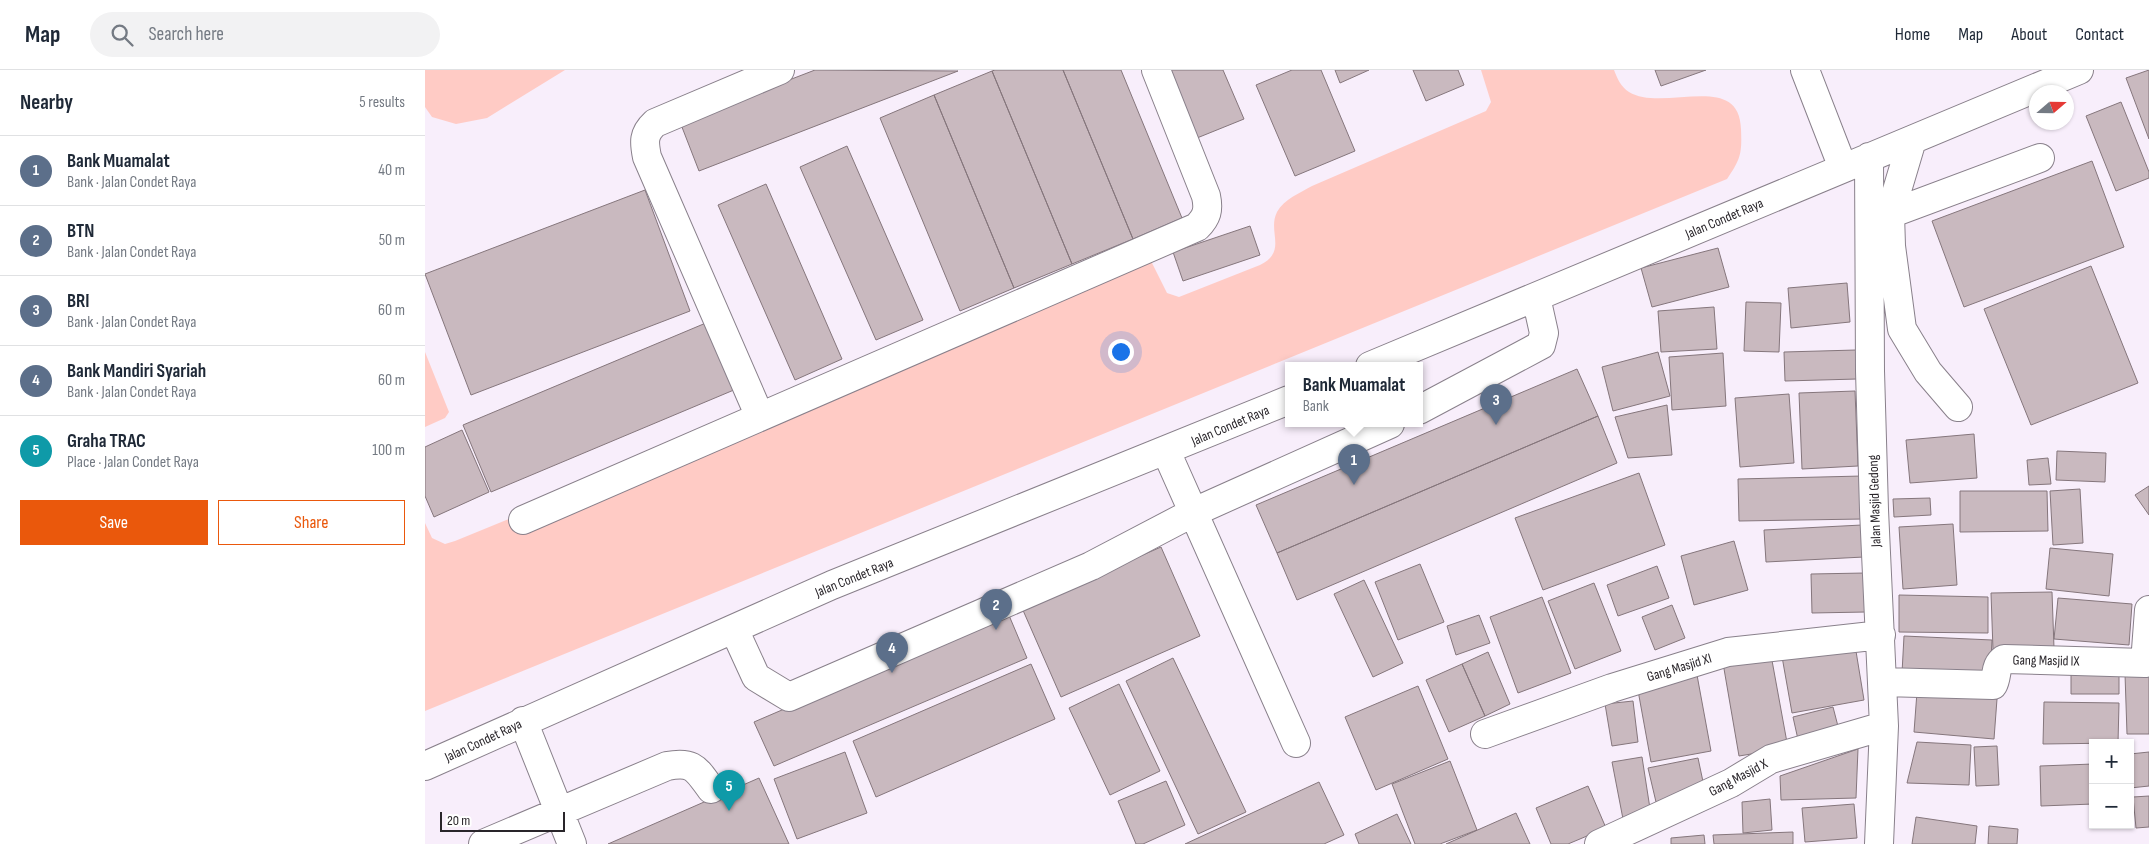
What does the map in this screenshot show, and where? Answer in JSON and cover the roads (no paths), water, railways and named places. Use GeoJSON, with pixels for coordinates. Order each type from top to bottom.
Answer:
{"type":"FeatureCollection","features":[{"type":"Feature","properties":{"kind":"street"},"geometry":{"type":"LineString","coordinates":[[760,417],[647,157],[644,142],[647,131],[655,123],[780,70]]}},
{"type":"Feature","properties":{"kind":"street"},"geometry":{"type":"LineString","coordinates":[[523,520],[1197,227],[1205,219],[1208,207],[1206,196],[1156,70]]}},
{"type":"Feature","properties":{"kind":"street"},"geometry":{"type":"LineString","coordinates":[[1805,70],[1843,168]]}},
{"type":"Feature","properties":{"kind":"street","name":"Jalan Condet Raya"},"geometry":{"type":"LineString","coordinates":[[1380,362],[2079,70]]}},
{"type":"Feature","properties":{"kind":"street"},"geometry":{"type":"LineString","coordinates":[[1912,140],[1890,214],[1891,246],[1902,328],[1928,372],[1958,407]]}},
{"type":"Feature","properties":{"kind":"street","name":"Jalan Masjid Gedong"},"geometry":{"type":"LineString","coordinates":[[1869,157],[1870,371],[1884,726],[1879,844]]}},
{"type":"Feature","properties":{"kind":"street"},"geometry":{"type":"LineString","coordinates":[[1890,214],[2039,158]]}},
{"type":"Feature","properties":{"kind":"street"},"geometry":{"type":"LineString","coordinates":[[1423,408],[1541,345],[1544,333],[1536,297]]}},
{"type":"Feature","properties":{"kind":"street","name":"Jalan Condet Raya"},"geometry":{"type":"LineString","coordinates":[[425,766],[523,721],[832,586],[1285,402]]}},
{"type":"Feature","properties":{"kind":"street"},"geometry":{"type":"LineString","coordinates":[[734,629],[755,676],[789,697],[1091,566],[1194,512],[1384,427]]}},
{"type":"Feature","properties":{"kind":"street"},"geometry":{"type":"LineString","coordinates":[[1166,451],[1296,743]]}},
{"type":"Feature","properties":{"kind":"street","name":"Gang Masjid IX"},"geometry":{"type":"LineString","coordinates":[[1883,682],[1993,685],[1996,680],[1997,668],[2004,659],[2147,663],[2149,610]]}},
{"type":"Feature","properties":{"kind":"street","name":"Gang Masjid XI"},"geometry":{"type":"LineString","coordinates":[[1485,734],[1612,688],[1728,652],[1881,635]]}},
{"type":"Feature","properties":{"kind":"street"},"geometry":{"type":"LineString","coordinates":[[523,721],[572,844]]}},
{"type":"Feature","properties":{"kind":"street","name":"Gang Masjid X"},"geometry":{"type":"LineString","coordinates":[[1599,844],[1731,783],[1771,759],[1884,726]]}},
{"type":"Feature","properties":{"kind":"street"},"geometry":{"type":"LineString","coordinates":[[483,844],[667,766],[687,764],[694,767],[711,789]]}},
{"type":"Feature","properties":{"kind":"place","name":"BRI"},"geometry":{"type":"Point","coordinates":[1496,425]}},
{"type":"Feature","properties":{"kind":"place","name":"Bank Muamalat"},"geometry":{"type":"Point","coordinates":[1354,485]}},
{"type":"Feature","properties":{"kind":"place","name":"BTN"},"geometry":{"type":"Point","coordinates":[996,630]}},
{"type":"Feature","properties":{"kind":"place","name":"Bank Mandiri Syariah"},"geometry":{"type":"Point","coordinates":[892,673]}},
{"type":"Feature","properties":{"kind":"place","name":"Graha TRAC"},"geometry":{"type":"Point","coordinates":[729,811]}}]}
